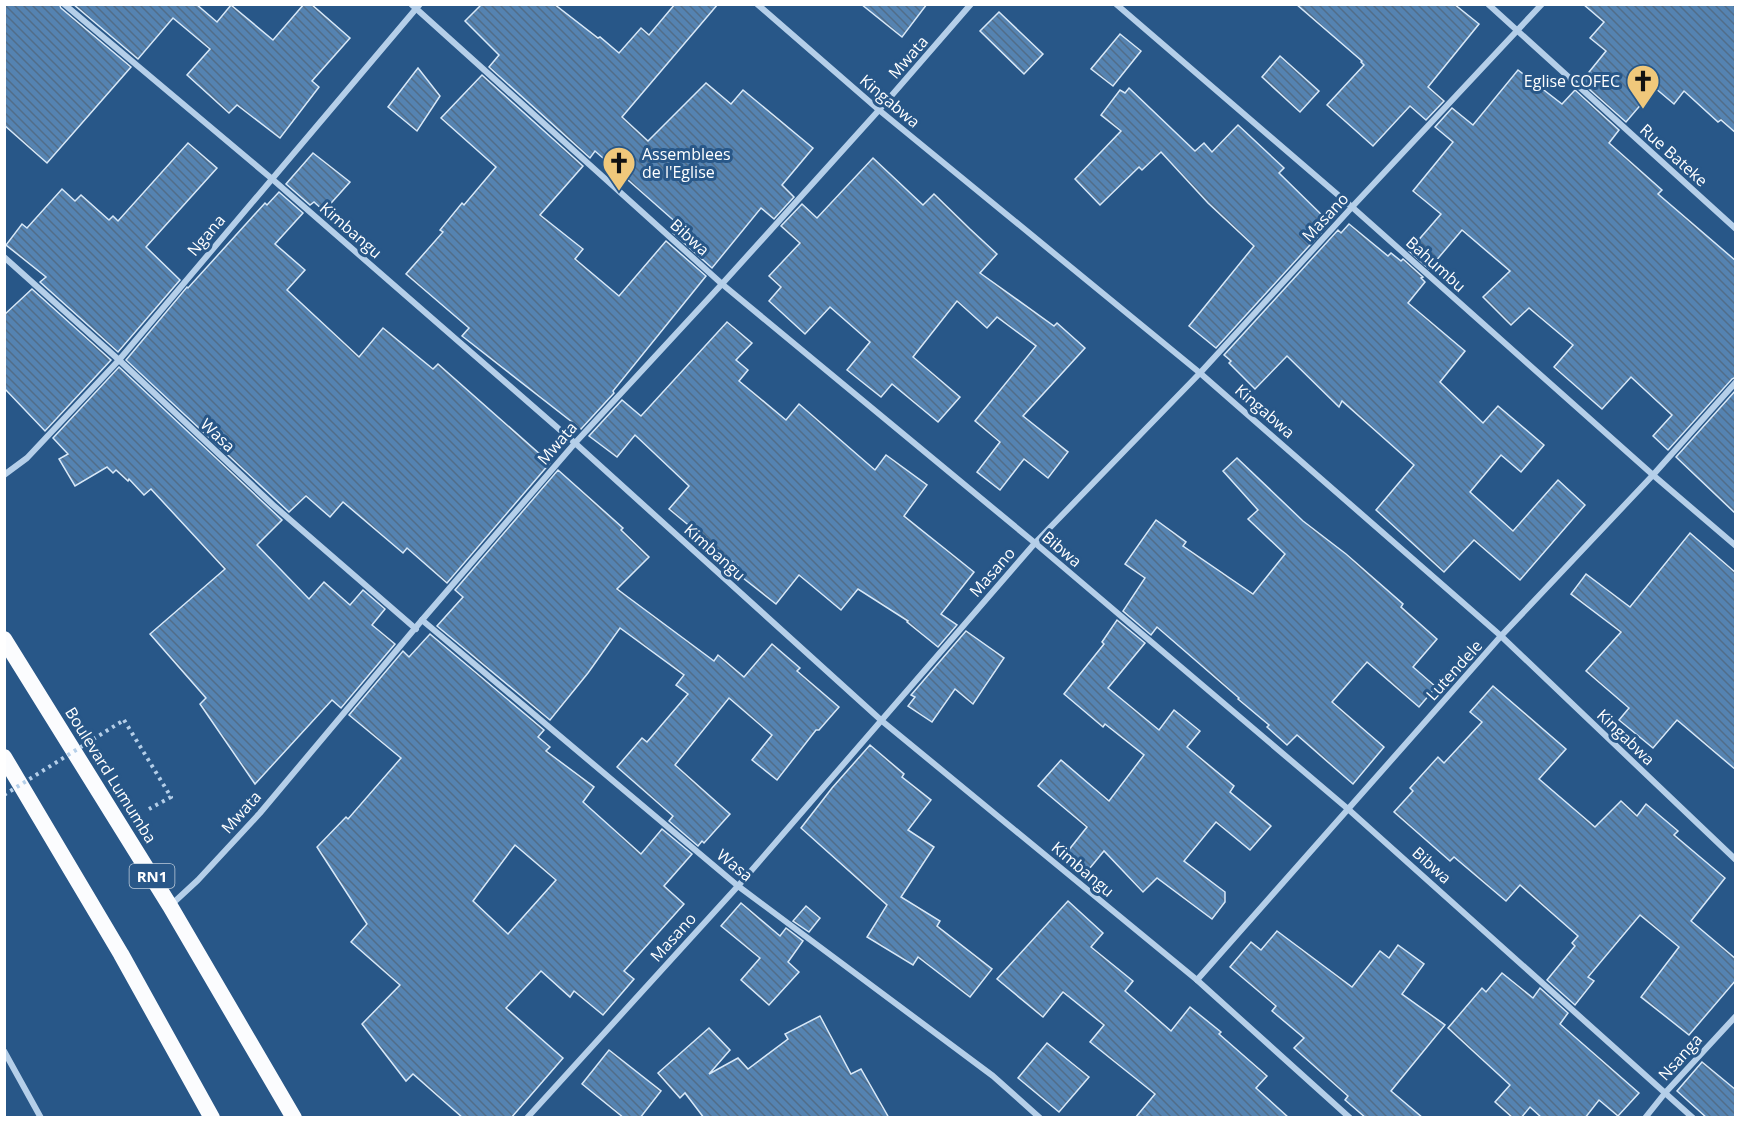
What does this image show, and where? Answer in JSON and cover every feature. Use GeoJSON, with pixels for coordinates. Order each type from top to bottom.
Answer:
{"type":"FeatureCollection","features":[{"type":"Feature","properties":{"kind":"highway","name":"Boulevard Lumumba"},"geometry":{"type":"LineString","coordinates":[[4,639],[170,906],[294,1118]]}},
{"type":"Feature","properties":{"kind":"highway"},"geometry":{"type":"LineString","coordinates":[[4,758],[115,944],[212,1118]]}},
{"type":"Feature","properties":{"kind":"street","name":"Kimbangu"},"geometry":{"type":"LineString","coordinates":[[64,4],[272,178],[575,443],[882,721],[1197,980],[1350,1118]]}},
{"type":"Feature","properties":{"kind":"street","name":"Kingabwa"},"geometry":{"type":"LineString","coordinates":[[757,4],[879,110],[1200,373],[1501,636],[1736,860]]}},
{"type":"Feature","properties":{"kind":"street","name":"Mwata"},"geometry":{"type":"LineString","coordinates":[[170,906],[198,880],[260,813],[575,443],[879,110],[971,4]]}},
{"type":"Feature","properties":{"kind":"street","name":"Bahumbu"},"geometry":{"type":"LineString","coordinates":[[1116,4],[1352,207],[1653,476],[1736,546]]}},
{"type":"Feature","properties":{"kind":"street","name":"Rue Bateke"},"geometry":{"type":"LineString","coordinates":[[1488,4],[1736,229]]}},
{"type":"Feature","properties":{"kind":"street","name":"Masano"},"geometry":{"type":"LineString","coordinates":[[527,1118],[738,886],[1035,543],[1200,373],[1542,4]]}},
{"type":"Feature","properties":{"kind":"street","name":"Ngana"},"geometry":{"type":"LineString","coordinates":[[4,475],[27,458],[119,360],[416,6]]}},
{"type":"Feature","properties":{"kind":"street","name":"Bibwa"},"geometry":{"type":"LineString","coordinates":[[416,6],[722,284],[1035,543],[1348,808],[1693,1118]]}},
{"type":"Feature","properties":{"kind":"street","name":"Wasa"},"geometry":{"type":"LineString","coordinates":[[4,257],[119,360],[273,505],[416,629]]}},
{"type":"Feature","properties":{"kind":"street","name":"Lutendele"},"geometry":{"type":"LineString","coordinates":[[1197,980],[1501,636],[1653,476],[1736,381]]}},
{"type":"Feature","properties":{"kind":"street","name":"Wasa"},"geometry":{"type":"LineString","coordinates":[[422,620],[738,886],[984,1069],[1040,1118]]}},
{"type":"Feature","properties":{"kind":"street","name":"Nsanga"},"geometry":{"type":"LineString","coordinates":[[1645,1118],[1736,1016]]}},
{"type":"Feature","properties":{"kind":"street"},"geometry":{"type":"LineString","coordinates":[[4,1052],[41,1118]]}},
{"type":"Feature","properties":{"kind":"path"},"geometry":{"type":"LineString","coordinates":[[4,795],[124,720],[171,797],[149,809]]}},
{"type":"Feature","properties":{"kind":"building"},"geometry":{"type":"Polygon","coordinates":[[[4,4],[59,4],[131,67],[47,163],[4,125],[4,4]]]}},
{"type":"Feature","properties":{"kind":"building"},"geometry":{"type":"Polygon","coordinates":[[[73,4],[196,4],[217,22],[231,5],[273,40],[304,4],[311,4],[350,38],[312,81],[319,87],[280,138],[237,105],[229,113],[187,75],[210,49],[173,18],[138,59],[73,4]]]}},
{"type":"Feature","properties":{"kind":"building"},"geometry":{"type":"Polygon","coordinates":[[[482,4],[554,4],[619,53],[641,28],[649,35],[675,4],[718,4],[622,117],[648,141],[706,83],[731,104],[743,90],[813,148],[782,185],[794,197],[774,219],[761,208],[712,268],[673,233],[679,225],[595,151],[590,158],[489,67],[499,55],[465,21],[482,4]]]}},
{"type":"Feature","properties":{"kind":"building"},"geometry":{"type":"Polygon","coordinates":[[[861,4],[927,4],[902,37],[861,4]]]}},
{"type":"Feature","properties":{"kind":"building"},"geometry":{"type":"Polygon","coordinates":[[[1296,4],[1454,4],[1479,24],[1428,87],[1444,101],[1426,120],[1410,106],[1373,146],[1327,105],[1364,65],[1362,61],[1296,4]]]}},
{"type":"Feature","properties":{"kind":"building"},"geometry":{"type":"Polygon","coordinates":[[[1583,4],[1736,4],[1736,133],[1721,120],[1718,122],[1684,91],[1674,104],[1655,88],[1626,122],[1581,82],[1606,51],[1590,38],[1604,22],[1583,4]]]}},
{"type":"Feature","properties":{"kind":"building"},"geometry":{"type":"Polygon","coordinates":[[[999,12],[1043,54],[1024,74],[980,31],[999,12]]]}},
{"type":"Feature","properties":{"kind":"building"},"geometry":{"type":"Polygon","coordinates":[[[1120,34],[1141,51],[1113,86],[1091,69],[1120,34]]]}},
{"type":"Feature","properties":{"kind":"building"},"geometry":{"type":"Polygon","coordinates":[[[1280,56],[1319,91],[1300,112],[1262,77],[1280,56]]]}},
{"type":"Feature","properties":{"kind":"building"},"geometry":{"type":"Polygon","coordinates":[[[418,68],[440,96],[417,131],[388,107],[418,68]]]}},
{"type":"Feature","properties":{"kind":"building"},"geometry":{"type":"Polygon","coordinates":[[[1518,70],[1562,104],[1575,90],[1619,130],[1609,143],[1662,190],[1658,194],[1736,261],[1736,377],[1668,450],[1653,436],[1672,415],[1631,377],[1602,409],[1554,367],[1573,345],[1529,308],[1511,325],[1483,297],[1510,271],[1462,230],[1429,269],[1409,251],[1441,214],[1413,191],[1453,142],[1435,127],[1452,108],[1473,125],[1518,70]]]}},
{"type":"Feature","properties":{"kind":"building"},"geometry":{"type":"Polygon","coordinates":[[[482,75],[583,166],[540,215],[583,249],[575,259],[619,296],[666,241],[706,276],[613,391],[614,393],[581,429],[462,336],[469,328],[406,274],[443,232],[440,230],[462,203],[464,205],[496,167],[441,118],[482,75]]]}},
{"type":"Feature","properties":{"kind":"building"},"geometry":{"type":"Polygon","coordinates":[[[1129,88],[1195,151],[1204,143],[1212,152],[1238,125],[1284,168],[1279,173],[1330,223],[1216,348],[1189,326],[1254,246],[1208,203],[1161,152],[1142,170],[1139,167],[1100,205],[1075,179],[1121,131],[1101,115],[1120,90],[1125,93],[1129,88]]]}},
{"type":"Feature","properties":{"kind":"building"},"geometry":{"type":"Polygon","coordinates":[[[188,143],[217,168],[146,247],[180,280],[118,352],[40,282],[46,277],[6,245],[22,224],[27,228],[62,189],[75,201],[81,195],[109,220],[113,216],[118,221],[188,143]]]}},
{"type":"Feature","properties":{"kind":"building"},"geometry":{"type":"Polygon","coordinates":[[[313,153],[350,182],[324,211],[314,202],[310,205],[286,184],[313,153]]]}},
{"type":"Feature","properties":{"kind":"building"},"geometry":{"type":"Polygon","coordinates":[[[873,158],[923,205],[934,194],[997,254],[980,273],[1054,326],[1057,323],[1085,348],[1023,416],[1068,452],[1048,478],[1024,459],[1000,490],[977,472],[1000,442],[975,421],[1036,346],[997,317],[987,328],[957,301],[913,357],[960,397],[938,422],[892,384],[881,397],[847,370],[870,342],[830,307],[805,334],[769,301],[781,287],[769,276],[800,243],[781,226],[802,204],[817,218],[873,158]]]}},
{"type":"Feature","properties":{"kind":"building"},"geometry":{"type":"Polygon","coordinates":[[[279,192],[303,213],[275,244],[305,270],[287,290],[359,357],[383,328],[433,369],[438,364],[550,463],[447,583],[407,548],[403,553],[343,502],[330,517],[306,496],[289,512],[126,360],[187,287],[265,203],[267,205],[279,192]]]}},
{"type":"Feature","properties":{"kind":"building"},"geometry":{"type":"Polygon","coordinates":[[[1349,224],[1388,256],[1391,253],[1401,261],[1403,259],[1423,277],[1421,278],[1425,282],[1408,303],[1465,351],[1440,382],[1483,423],[1498,406],[1544,445],[1521,472],[1501,455],[1470,492],[1513,531],[1558,480],[1585,505],[1520,580],[1474,540],[1444,572],[1376,510],[1414,465],[1342,401],[1339,407],[1287,356],[1255,389],[1224,355],[1338,230],[1341,233],[1349,224]]]}},
{"type":"Feature","properties":{"kind":"building"},"geometry":{"type":"Polygon","coordinates":[[[32,289],[111,360],[45,431],[4,388],[4,315],[32,289]]]}},
{"type":"Feature","properties":{"kind":"building"},"geometry":{"type":"Polygon","coordinates":[[[727,322],[752,343],[736,360],[748,370],[739,381],[786,420],[799,404],[875,470],[886,455],[927,485],[904,516],[974,572],[941,614],[957,625],[938,647],[908,621],[858,589],[841,610],[799,575],[776,604],[734,571],[738,566],[669,509],[689,486],[635,435],[617,457],[589,436],[622,400],[641,416],[727,322]]]}},
{"type":"Feature","properties":{"kind":"building"},"geometry":{"type":"Polygon","coordinates":[[[119,367],[282,520],[257,545],[309,599],[324,582],[350,605],[363,590],[385,609],[372,625],[395,644],[341,708],[332,700],[255,784],[200,704],[206,698],[150,634],[225,569],[151,489],[144,495],[129,479],[128,481],[116,470],[113,473],[107,467],[75,486],[59,459],[68,454],[53,438],[119,367]]]}},
{"type":"Feature","properties":{"kind":"building"},"geometry":{"type":"Polygon","coordinates":[[[1736,390],[1736,514],[1676,457],[1736,390]]]}},
{"type":"Feature","properties":{"kind":"building"},"geometry":{"type":"Polygon","coordinates":[[[1237,458],[1303,521],[1346,554],[1403,604],[1401,607],[1437,639],[1413,667],[1436,687],[1419,707],[1367,662],[1332,702],[1384,747],[1353,784],[1297,735],[1287,745],[1267,727],[1269,725],[1157,627],[1151,635],[1123,611],[1145,578],[1125,564],[1156,520],[1186,542],[1183,546],[1253,594],[1285,554],[1248,519],[1258,510],[1223,471],[1237,458]]]}},
{"type":"Feature","properties":{"kind":"building"},"geometry":{"type":"Polygon","coordinates":[[[558,470],[623,528],[621,530],[649,557],[617,589],[714,661],[718,655],[744,677],[772,644],[800,668],[797,671],[839,707],[819,730],[816,730],[777,780],[752,760],[772,735],[729,698],[675,765],[730,814],[704,843],[702,841],[698,846],[669,821],[673,816],[617,767],[642,738],[647,742],[688,694],[676,685],[684,675],[620,628],[550,720],[437,626],[463,597],[455,590],[558,470]]]}},
{"type":"Feature","properties":{"kind":"building"},"geometry":{"type":"Polygon","coordinates":[[[1690,533],[1736,573],[1736,770],[1677,720],[1653,748],[1619,720],[1629,708],[1586,671],[1621,632],[1571,594],[1586,574],[1630,607],[1690,533]]]}},
{"type":"Feature","properties":{"kind":"building"},"geometry":{"type":"Polygon","coordinates":[[[1117,620],[1145,643],[1108,688],[1159,730],[1174,710],[1200,731],[1187,747],[1234,786],[1230,792],[1271,826],[1250,850],[1216,822],[1184,861],[1225,892],[1225,902],[1212,919],[1157,878],[1143,892],[1104,851],[1085,874],[1064,856],[1087,827],[1038,786],[1061,760],[1109,801],[1144,755],[1105,724],[1103,727],[1064,694],[1104,644],[1102,642],[1117,620]]]}},
{"type":"Feature","properties":{"kind":"building"},"geometry":{"type":"Polygon","coordinates":[[[966,631],[1004,658],[973,704],[955,689],[932,722],[908,706],[915,697],[911,695],[966,631]]]}},
{"type":"Feature","properties":{"kind":"building"},"geometry":{"type":"Polygon","coordinates":[[[430,634],[544,730],[538,737],[550,747],[546,751],[594,787],[583,802],[641,854],[662,829],[692,854],[664,886],[684,904],[624,971],[634,979],[603,1015],[574,991],[570,997],[541,971],[506,1008],[563,1058],[511,1118],[463,1118],[413,1074],[406,1081],[362,1024],[400,985],[351,942],[367,924],[317,847],[346,817],[348,819],[401,758],[349,715],[403,651],[409,657],[430,634]],[[515,845],[473,901],[508,934],[556,880],[515,845]]]}},
{"type":"Feature","properties":{"kind":"building"},"geometry":{"type":"Polygon","coordinates":[[[1493,686],[1566,749],[1539,779],[1595,827],[1621,801],[1637,816],[1646,804],[1678,831],[1674,835],[1725,878],[1691,921],[1736,959],[1736,980],[1689,1035],[1641,997],[1679,947],[1640,915],[1588,977],[1594,981],[1575,1005],[1547,980],[1575,946],[1572,943],[1578,936],[1520,885],[1506,901],[1454,857],[1450,861],[1394,812],[1413,791],[1410,788],[1438,757],[1444,763],[1482,722],[1470,712],[1493,686]]]}},
{"type":"Feature","properties":{"kind":"building"},"geometry":{"type":"Polygon","coordinates":[[[870,745],[904,774],[902,777],[931,800],[908,830],[934,847],[901,897],[940,921],[937,926],[992,969],[970,997],[918,957],[913,965],[867,937],[887,905],[801,828],[870,745]]]}},
{"type":"Feature","properties":{"kind":"building"},"geometry":{"type":"Polygon","coordinates":[[[1068,901],[1103,933],[1091,947],[1133,981],[1125,991],[1171,1031],[1190,1007],[1221,1032],[1219,1034],[1267,1076],[1256,1088],[1289,1118],[1135,1118],[1155,1094],[1090,1042],[1104,1025],[1063,992],[1043,1017],[997,979],[1068,901]]]}},
{"type":"Feature","properties":{"kind":"building"},"geometry":{"type":"Polygon","coordinates":[[[741,903],[780,936],[786,928],[803,941],[788,962],[799,972],[769,1005],[741,980],[760,958],[721,926],[741,903]]]}},
{"type":"Feature","properties":{"kind":"building"},"geometry":{"type":"Polygon","coordinates":[[[806,906],[820,918],[809,932],[793,921],[806,906]]]}},
{"type":"Feature","properties":{"kind":"building"},"geometry":{"type":"Polygon","coordinates":[[[1277,931],[1352,987],[1380,951],[1389,958],[1398,945],[1424,964],[1402,994],[1445,1025],[1391,1091],[1423,1118],[1366,1118],[1345,1100],[1348,1096],[1294,1048],[1304,1038],[1272,1011],[1276,1006],[1230,967],[1251,942],[1261,950],[1277,931]]]}},
{"type":"Feature","properties":{"kind":"building"},"geometry":{"type":"Polygon","coordinates":[[[1502,973],[1533,998],[1540,988],[1568,1013],[1560,1024],[1639,1093],[1618,1116],[1599,1100],[1585,1118],[1542,1118],[1530,1107],[1521,1118],[1513,1118],[1495,1102],[1510,1085],[1448,1028],[1482,988],[1486,992],[1502,973]]]}},
{"type":"Feature","properties":{"kind":"building"},"geometry":{"type":"Polygon","coordinates":[[[820,1016],[851,1074],[861,1069],[889,1118],[704,1118],[685,1093],[680,1098],[658,1073],[709,1028],[730,1050],[709,1074],[738,1058],[748,1069],[788,1039],[785,1034],[820,1016]]]}},
{"type":"Feature","properties":{"kind":"building"},"geometry":{"type":"Polygon","coordinates":[[[1047,1043],[1089,1077],[1059,1112],[1018,1078],[1047,1043]]]}},
{"type":"Feature","properties":{"kind":"building"},"geometry":{"type":"Polygon","coordinates":[[[609,1050],[661,1091],[640,1118],[624,1118],[582,1084],[609,1050]]]}},
{"type":"Feature","properties":{"kind":"building"},"geometry":{"type":"Polygon","coordinates":[[[1702,1062],[1736,1090],[1736,1118],[1707,1118],[1677,1091],[1702,1062]]]}},
{"type":"Feature","properties":{"kind":"place","name":"Eglise COFEC"},"geometry":{"type":"Point","coordinates":[1643,110]}},
{"type":"Feature","properties":{"kind":"place","name":"Assemblees de l'Eglise"},"geometry":{"type":"Point","coordinates":[619,192]}}]}
